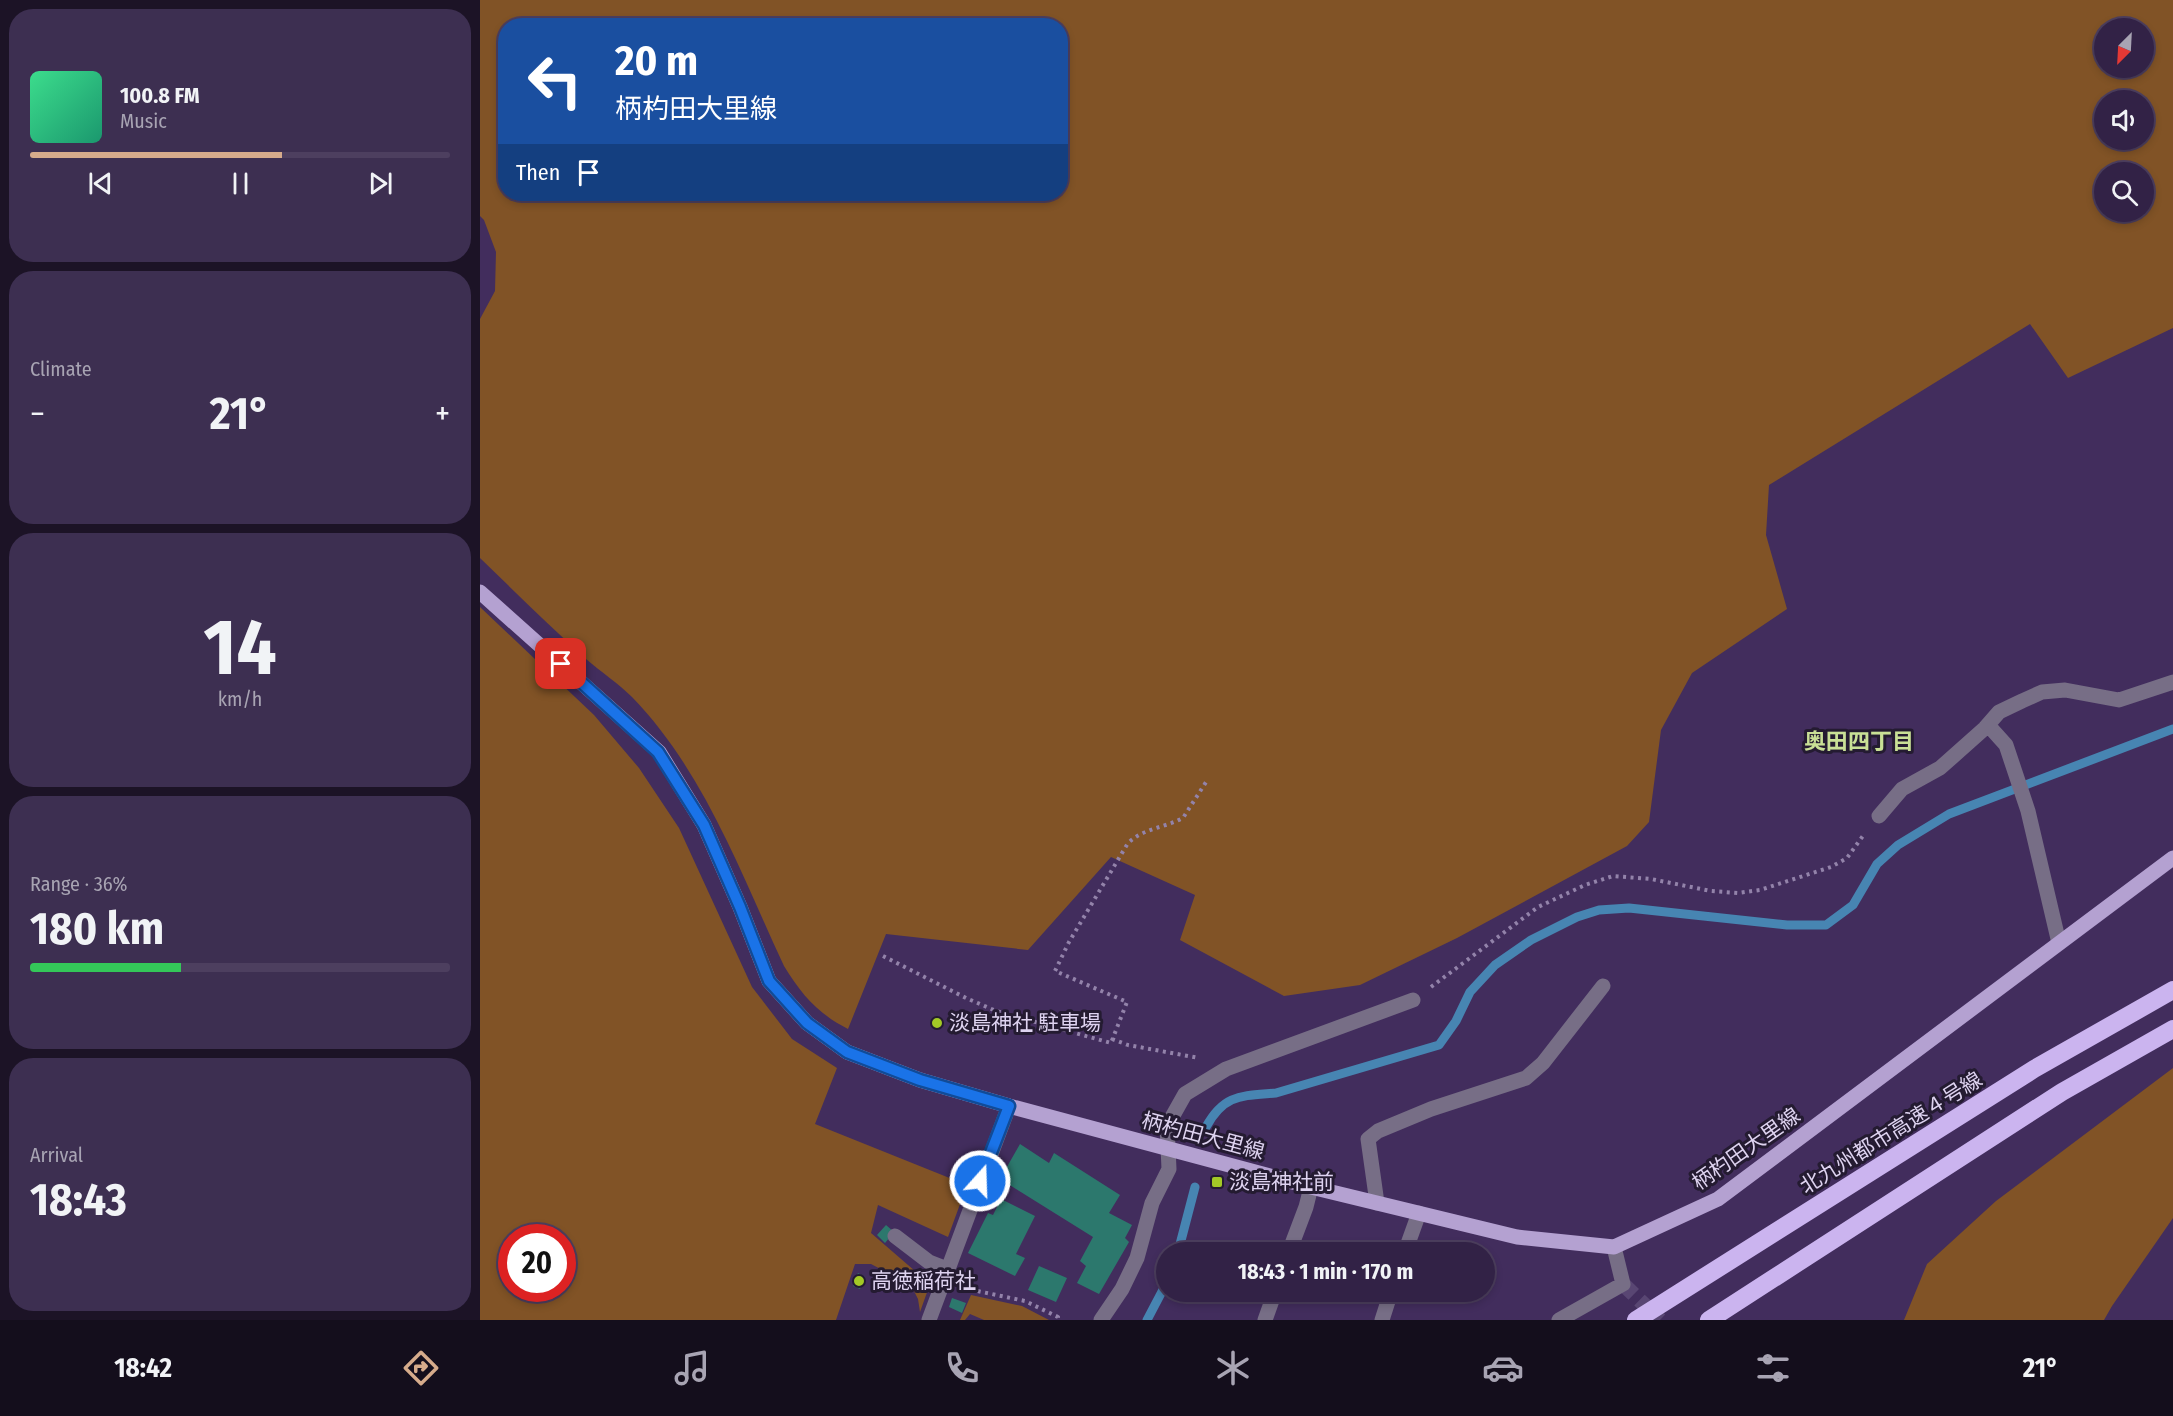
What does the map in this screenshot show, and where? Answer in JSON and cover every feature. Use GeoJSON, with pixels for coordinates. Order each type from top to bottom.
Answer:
{"type":"FeatureCollection","features":[{"type":"Feature","properties":{"kind":"highway","name":"北九州都市高速４号線"},"geometry":{"type":"LineString","coordinates":[[1636,1320],[2034,1068],[2173,990]]}},
{"type":"Feature","properties":{"kind":"highway"},"geometry":{"type":"LineString","coordinates":[[1709,1320],[2062,1092],[2173,1029]]}},
{"type":"Feature","properties":{"kind":"main road","name":"柄杓田大里線"},"geometry":{"type":"LineString","coordinates":[[480,592],[658,752],[704,825],[769,981],[807,1023],[847,1052],[920,1080],[1009,1106],[1311,1187],[1517,1237],[1614,1247],[1718,1199],[2173,858]]}},
{"type":"Feature","properties":{"kind":"street"},"geometry":{"type":"LineString","coordinates":[[1879,816],[1902,789],[1940,768],[1988,725],[1999,712],[2042,693],[2065,690],[2119,700],[2173,682]]}},
{"type":"Feature","properties":{"kind":"street"},"geometry":{"type":"LineString","coordinates":[[1988,725],[2006,745],[2028,811],[2059,943]]}},
{"type":"Feature","properties":{"kind":"street"},"geometry":{"type":"LineString","coordinates":[[1377,1203],[1368,1139],[1378,1131],[1431,1109],[1526,1078],[1543,1062],[1604,986]]}},
{"type":"Feature","properties":{"kind":"street"},"geometry":{"type":"LineString","coordinates":[[1101,1320],[1122,1289],[1137,1258],[1152,1203],[1169,1169],[1167,1126],[1185,1094],[1226,1069],[1413,1000]]}},
{"type":"Feature","properties":{"kind":"street"},"geometry":{"type":"LineString","coordinates":[[929,1320],[1009,1106]]}},
{"type":"Feature","properties":{"kind":"street"},"geometry":{"type":"LineString","coordinates":[[1293,1242],[1311,1187]]}},
{"type":"Feature","properties":{"kind":"street"},"geometry":{"type":"LineString","coordinates":[[1409,1242],[1419,1213]]}},
{"type":"Feature","properties":{"kind":"street"},"geometry":{"type":"LineString","coordinates":[[895,1236],[945,1275]]}},
{"type":"Feature","properties":{"kind":"street"},"geometry":{"type":"LineString","coordinates":[[1558,1320],[1623,1284],[1614,1247]]}},
{"type":"Feature","properties":{"kind":"street"},"geometry":{"type":"LineString","coordinates":[[1265,1320],[1271,1302]]}},
{"type":"Feature","properties":{"kind":"street"},"geometry":{"type":"LineString","coordinates":[[1382,1320],[1388,1302]]}},
{"type":"Feature","properties":{"kind":"path"},"geometry":{"type":"LineString","coordinates":[[883,956],[996,1011],[1111,1043],[1127,1002],[1055,971],[1069,942],[1128,843],[1135,836],[1152,828],[1183,818],[1208,779]]}},
{"type":"Feature","properties":{"kind":"path"},"geometry":{"type":"LineString","coordinates":[[1413,1000],[1538,907],[1585,885],[1613,876],[1651,879],[1711,891],[1738,893],[1760,890],[1831,867],[1847,858],[1879,816]]}},
{"type":"Feature","properties":{"kind":"path"},"geometry":{"type":"LineString","coordinates":[[1112,1039],[1128,1045],[1215,1061],[1226,1069]]}},
{"type":"Feature","properties":{"kind":"path"},"geometry":{"type":"LineString","coordinates":[[945,1275],[1025,1301],[1058,1317],[1057,1320]]}},
{"type":"Feature","properties":{"kind":"shaded area"},"geometry":{"type":"Polygon","coordinates":[[[480,0],[2173,0],[2173,328],[2068,378],[2030,324],[1769,485],[1766,535],[1787,609],[1692,673],[1661,730],[1649,822],[1627,846],[1457,938],[1360,985],[1284,996],[1180,940],[1195,895],[1111,857],[1028,950],[886,934],[848,1029],[819,1010],[797,986],[784,966],[719,825],[680,757],[657,726],[627,692],[586,659],[480,558],[480,319],[495,291],[496,252],[484,220],[480,216],[480,0]]]}},
{"type":"Feature","properties":{"kind":"shaded area"},"geometry":{"type":"Polygon","coordinates":[[[480,607],[594,715],[639,768],[679,828],[752,987],[792,1039],[837,1068],[815,1124],[967,1185],[948,1237],[878,1205],[871,1233],[930,1284],[920,1312],[918,1299],[913,1289],[903,1281],[871,1264],[855,1264],[836,1320],[480,1320],[480,607]]]}},
{"type":"Feature","properties":{"kind":"shaded area"},"geometry":{"type":"Polygon","coordinates":[[[2173,1068],[2173,1218],[2104,1320],[1904,1320],[1927,1264],[1996,1201],[2173,1068]]]}},
{"type":"Feature","properties":{"kind":"shaded area"},"geometry":{"type":"Polygon","coordinates":[[[971,1295],[1022,1306],[1049,1320],[984,1320],[970,1314],[965,1320],[960,1320],[971,1295]]]}},
{"type":"Feature","properties":{"kind":"building"},"geometry":{"type":"Polygon","coordinates":[[[1020,1144],[1049,1163],[1054,1153],[1120,1195],[1109,1213],[1132,1225],[1125,1238],[1129,1242],[1099,1294],[1077,1283],[1086,1266],[1080,1261],[1093,1237],[1000,1179],[1020,1144]]]}},
{"type":"Feature","properties":{"kind":"building"},"geometry":{"type":"Polygon","coordinates":[[[1001,1199],[1035,1216],[1016,1254],[1025,1258],[1015,1276],[968,1253],[988,1213],[993,1215],[1001,1199]]]}},
{"type":"Feature","properties":{"kind":"building"},"geometry":{"type":"Polygon","coordinates":[[[886,1225],[894,1232],[885,1243],[877,1235],[886,1225]]]}},
{"type":"Feature","properties":{"kind":"building"},"geometry":{"type":"Polygon","coordinates":[[[1039,1266],[1067,1278],[1056,1302],[1028,1290],[1039,1266]]]}},
{"type":"Feature","properties":{"kind":"building"},"geometry":{"type":"Polygon","coordinates":[[[858,1273],[865,1277],[860,1289],[853,1286],[858,1273]]]}},
{"type":"Feature","properties":{"kind":"building"},"geometry":{"type":"Polygon","coordinates":[[[952,1298],[966,1303],[962,1313],[949,1307],[952,1298]]]}},
{"type":"Feature","properties":{"kind":"waterway"},"geometry":{"type":"LineString","coordinates":[[1206,1127],[1220,1108],[1243,1096],[1276,1093],[1439,1045],[1456,1021],[1470,992],[1495,965],[1531,940],[1577,917],[1599,910],[1629,908],[1787,925],[1826,925],[1853,905],[1877,864],[1898,845],[1949,814],[2173,729]]}},
{"type":"Feature","properties":{"kind":"waterway"},"geometry":{"type":"LineString","coordinates":[[1181,1242],[1195,1187]]}},
{"type":"Feature","properties":{"kind":"waterway"},"geometry":{"type":"LineString","coordinates":[[1147,1320],[1156,1302]]}},
{"type":"Feature","properties":{"kind":"tunnel"},"geometry":{"type":"LineString","coordinates":[[1623,1284],[1660,1320]]}},
{"type":"Feature","properties":{"kind":"place","name":"淡島神社 駐車場"},"geometry":{"type":"Point","coordinates":[937,1023]}},
{"type":"Feature","properties":{"kind":"place","name":"淡島神社前"},"geometry":{"type":"Point","coordinates":[1217,1182]}},
{"type":"Feature","properties":{"kind":"place","name":"高徳稲荷社"},"geometry":{"type":"Point","coordinates":[859,1281]}},
{"type":"Feature","properties":{"kind":"district","name":"奥田四丁目"},"geometry":{"type":"Point","coordinates":[1859,741]}},
{"type":"Feature","properties":{"kind":"route"},"geometry":{"type":"LineString","coordinates":[[561,664],[658,752],[704,825],[769,981],[807,1023],[847,1052],[920,1080],[1009,1106],[980,1181]]}}]}
